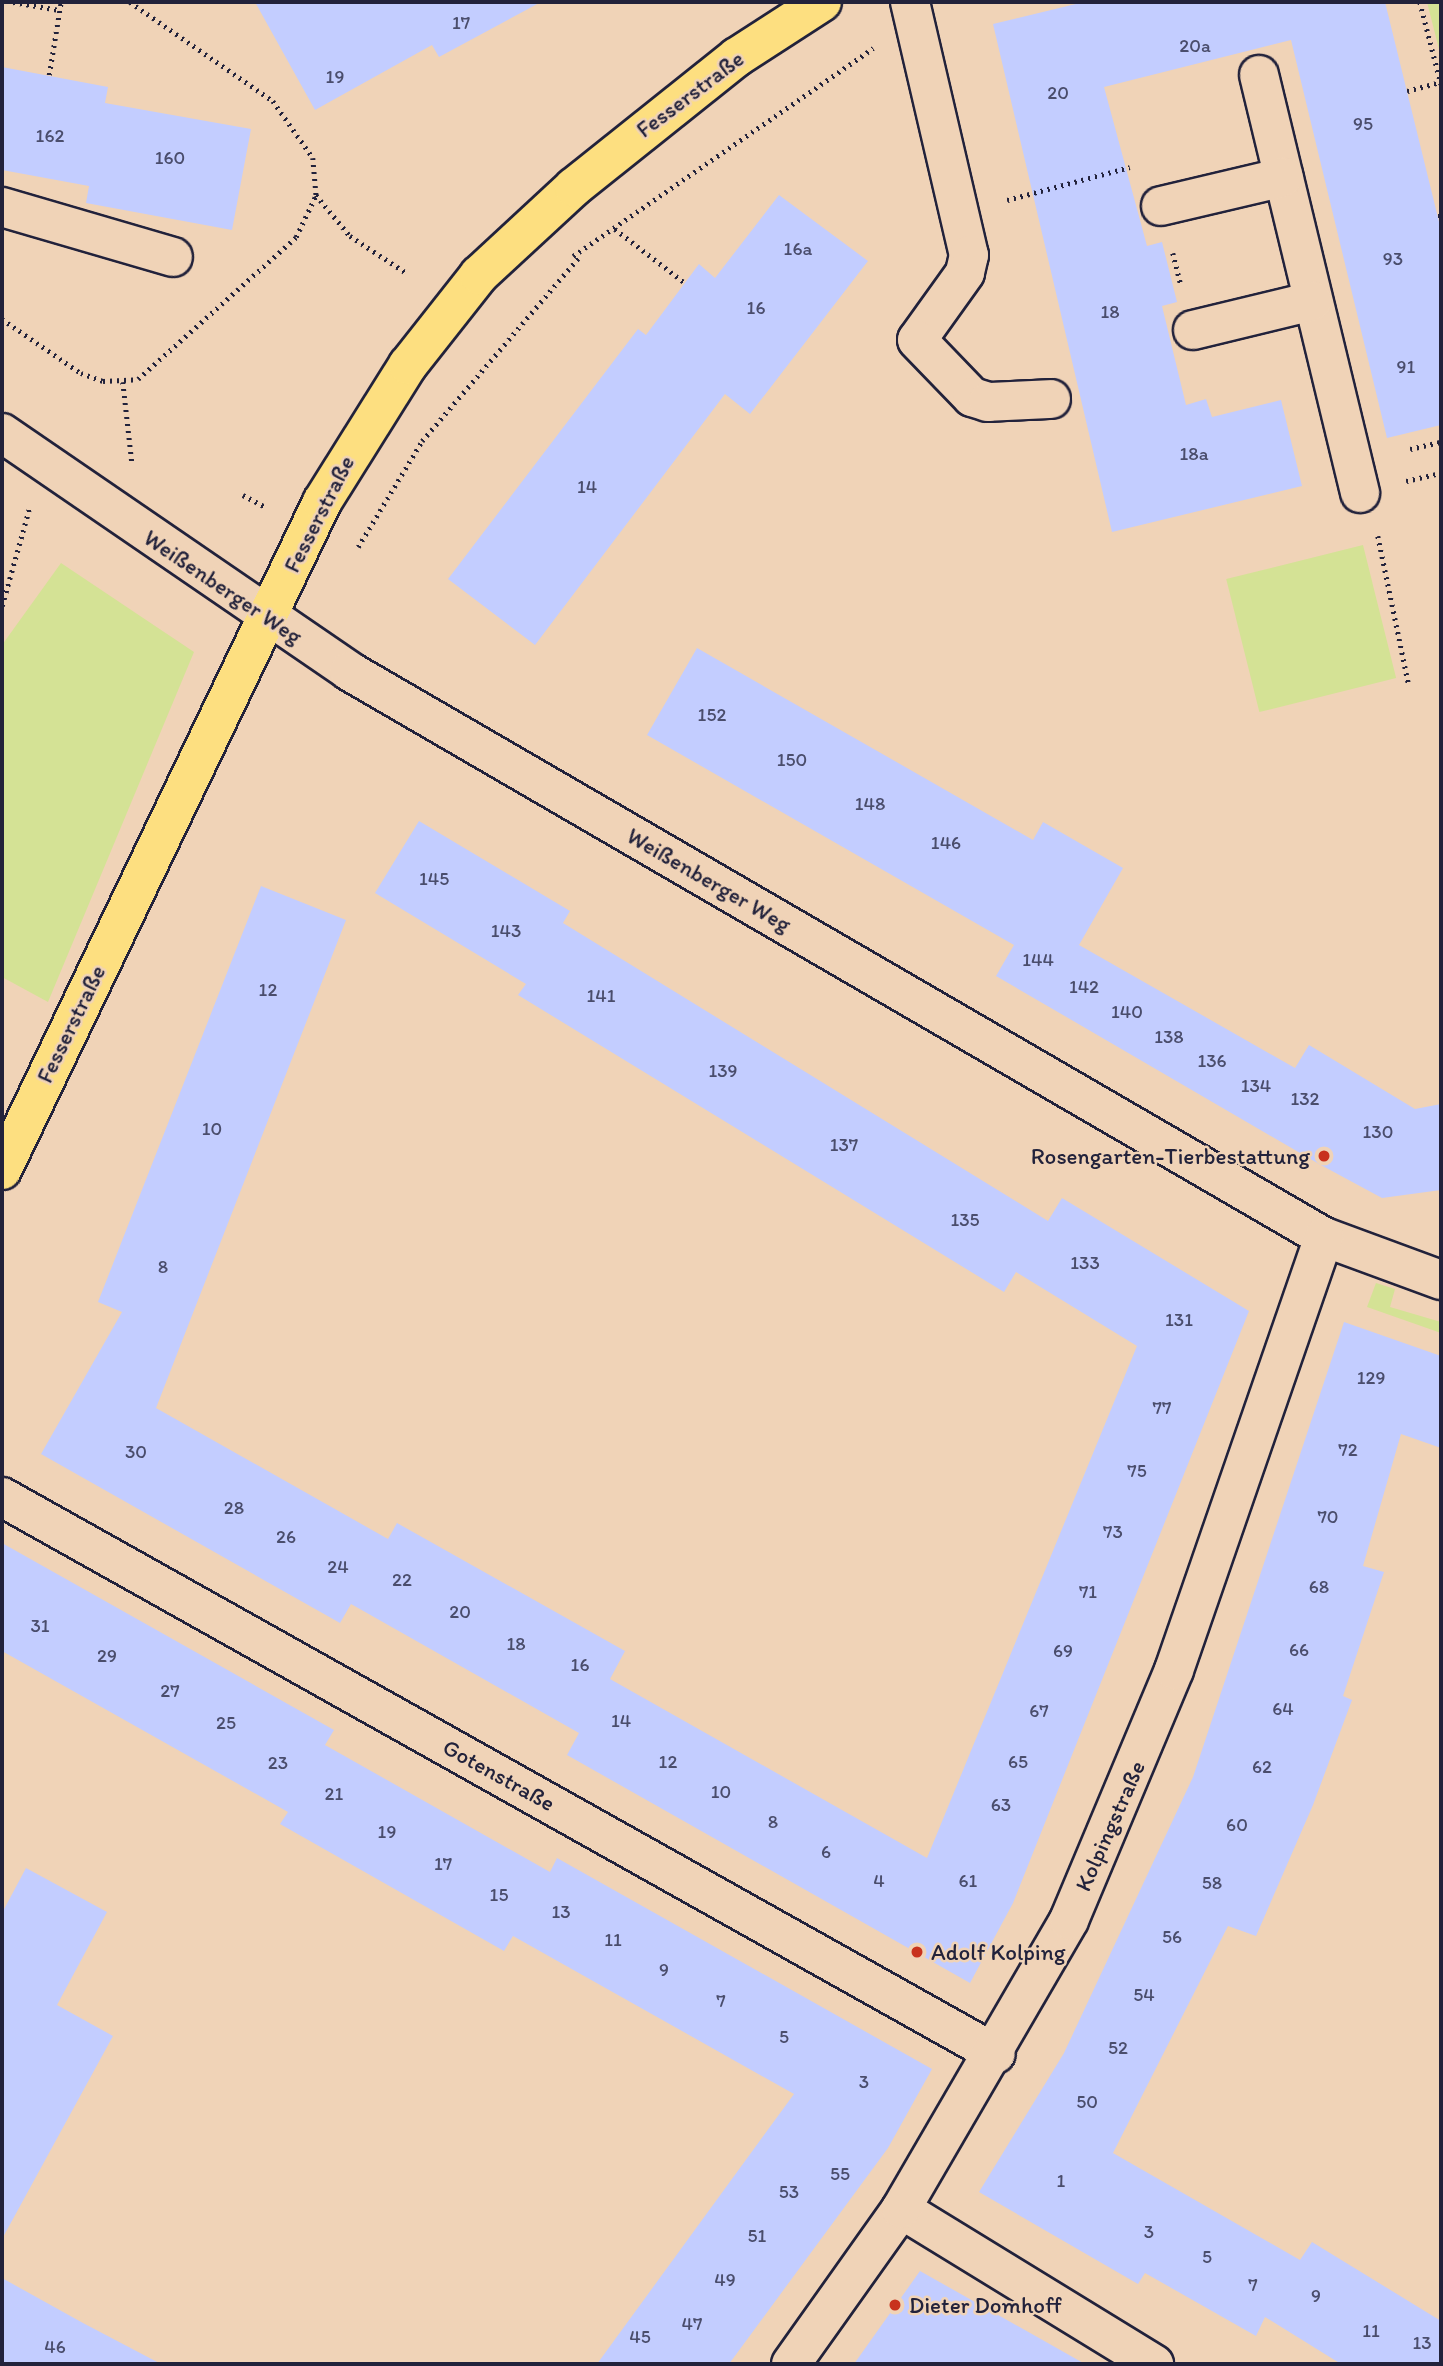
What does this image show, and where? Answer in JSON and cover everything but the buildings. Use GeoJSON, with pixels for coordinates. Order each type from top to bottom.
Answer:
{"type":"FeatureCollection","features":[{"type":"Feature","properties":{"kind":"main road","name":"Fesserstraße"},"geometry":{"type":"LineString","coordinates":[[2,1170],[266,617],[350,453],[479,275],[652,122],[822,2]]}},
{"type":"Feature","properties":{"kind":"street"},"geometry":{"type":"LineString","coordinates":[[912,11],[969,255],[965,273],[917,341],[972,397],[988,402],[1051,399]]}},
{"type":"Feature","properties":{"kind":"street"},"geometry":{"type":"LineString","coordinates":[[1259,75],[1313,301],[1364,491]]}},
{"type":"Feature","properties":{"kind":"street"},"geometry":{"type":"LineString","coordinates":[[1161,206],[1283,177]]}},
{"type":"Feature","properties":{"kind":"street"},"geometry":{"type":"LineString","coordinates":[[2,207],[173,257]]}},
{"type":"Feature","properties":{"kind":"street"},"geometry":{"type":"LineString","coordinates":[[1193,330],[1313,301]]}},
{"type":"Feature","properties":{"kind":"street","name":"Weißenberger Weg"},"geometry":{"type":"LineString","coordinates":[[2,433],[44,465],[266,617],[1325,1237],[1441,1280]]}},
{"type":"Feature","properties":{"kind":"street","name":"Kolpingstraße"},"geometry":{"type":"LineString","coordinates":[[791,2364],[901,2209],[996,2054],[1069,1920],[1127,1791],[1325,1237]]}},
{"type":"Feature","properties":{"kind":"street","name":"Gotenstraße"},"geometry":{"type":"LineString","coordinates":[[2,1497],[996,2054]]}},
{"type":"Feature","properties":{"kind":"street"},"geometry":{"type":"LineString","coordinates":[[901,2209],[1154,2364]]}},
{"type":"Feature","properties":{"kind":"path"},"geometry":{"type":"LineString","coordinates":[[13,2],[59,10]]}},
{"type":"Feature","properties":{"kind":"path"},"geometry":{"type":"LineString","coordinates":[[49,75],[61,2]]}},
{"type":"Feature","properties":{"kind":"path"},"geometry":{"type":"LineString","coordinates":[[2,319],[81,373],[123,382],[153,370],[296,237],[316,195],[313,158],[273,102],[130,2]]}},
{"type":"Feature","properties":{"kind":"path"},"geometry":{"type":"LineString","coordinates":[[1406,91],[1441,83],[1420,2]]}},
{"type":"Feature","properties":{"kind":"path"},"geometry":{"type":"LineString","coordinates":[[568,256],[579,256],[912,11]]}},
{"type":"Feature","properties":{"kind":"path"},"geometry":{"type":"LineString","coordinates":[[1003,187],[1006,200],[1150,162],[1193,330]]}},
{"type":"Feature","properties":{"kind":"path"},"geometry":{"type":"LineString","coordinates":[[316,195],[350,236],[405,272]]}},
{"type":"Feature","properties":{"kind":"path"},"geometry":{"type":"LineString","coordinates":[[615,229],[685,283]]}},
{"type":"Feature","properties":{"kind":"path"},"geometry":{"type":"LineString","coordinates":[[123,382],[139,530]]}},
{"type":"Feature","properties":{"kind":"path"},"geometry":{"type":"LineString","coordinates":[[1410,449],[1441,442]]}},
{"type":"Feature","properties":{"kind":"path"},"geometry":{"type":"LineString","coordinates":[[2,606],[44,465]]}},
{"type":"Feature","properties":{"kind":"path"},"geometry":{"type":"LineString","coordinates":[[1409,686],[1364,491],[1441,473]]}},
{"type":"Feature","properties":{"kind":"green space"},"geometry":{"type":"Polygon","coordinates":[[[1427,2],[1441,2],[1441,57],[1430,14],[1427,2]]]}},
{"type":"Feature","properties":{"kind":"green space"},"geometry":{"type":"Polygon","coordinates":[[[1363,545],[1396,678],[1259,712],[1226,579],[1363,545]]]}},
{"type":"Feature","properties":{"kind":"green space"},"geometry":{"type":"Polygon","coordinates":[[[61,563],[194,652],[48,1002],[2,977],[2,645],[61,563]]]}},
{"type":"Feature","properties":{"kind":"green space"},"geometry":{"type":"Polygon","coordinates":[[[1376,1283],[1395,1289],[1390,1307],[1441,1322],[1441,1333],[1367,1307],[1376,1283]]]}},
{"type":"Feature","properties":{"kind":"place","name":"Rosengarten-Tierbestattung"},"geometry":{"type":"Point","coordinates":[1324,1156]}},
{"type":"Feature","properties":{"kind":"place","name":"Adolf Kolping"},"geometry":{"type":"Point","coordinates":[917,1952]}},
{"type":"Feature","properties":{"kind":"place","name":"Dieter Domhoff"},"geometry":{"type":"Point","coordinates":[895,2305]}}]}
